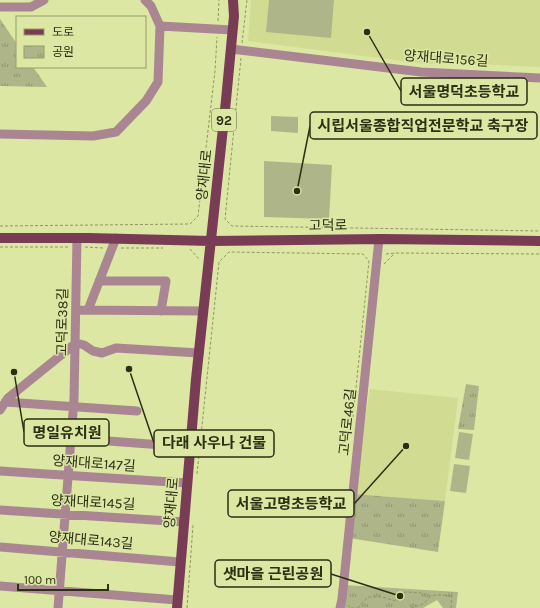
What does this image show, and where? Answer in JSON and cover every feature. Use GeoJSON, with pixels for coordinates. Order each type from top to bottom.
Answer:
{"type":"FeatureCollection","features":[{"type":"Feature","properties":{"kind":"main road","name":"양재대로"},"geometry":{"type":"LineString","coordinates":[[177,604],[180,562],[188,523],[187,483],[190,447],[231,49],[234,0]]}},
{"type":"Feature","properties":{"kind":"main road","name":"고덕로"},"geometry":{"type":"LineString","coordinates":[[0,238],[114,243],[379,239],[540,242]]}},
{"type":"Feature","properties":{"kind":"street"},"geometry":{"type":"LineString","coordinates":[[0,7],[31,7],[44,0]]}},
{"type":"Feature","properties":{"kind":"street"},"geometry":{"type":"LineString","coordinates":[[0,134],[92,136],[116,132],[146,101],[158,82],[160,26],[151,6],[146,0]]}},
{"type":"Feature","properties":{"kind":"street"},"geometry":{"type":"LineString","coordinates":[[160,26],[232,30]]}},
{"type":"Feature","properties":{"kind":"street","name":"양재대로156길"},"geometry":{"type":"LineString","coordinates":[[231,49],[421,72],[540,78]]}},
{"type":"Feature","properties":{"kind":"street","name":"고덕로46길"},"geometry":{"type":"LineString","coordinates":[[340,608],[379,239]]}},
{"type":"Feature","properties":{"kind":"street","name":"고덕로38길"},"geometry":{"type":"LineString","coordinates":[[58,608],[73,407],[76,343],[77,242]]}},
{"type":"Feature","properties":{"kind":"street"},"geometry":{"type":"LineString","coordinates":[[88,310],[114,243]]}},
{"type":"Feature","properties":{"kind":"street"},"geometry":{"type":"LineString","coordinates":[[99,281],[166,281],[161,311]]}},
{"type":"Feature","properties":{"kind":"street"},"geometry":{"type":"LineString","coordinates":[[76,310],[203,311]]}},
{"type":"Feature","properties":{"kind":"street"},"geometry":{"type":"LineString","coordinates":[[2,406],[8,398],[76,343],[84,345],[93,351],[102,353],[116,348],[199,353]]}},
{"type":"Feature","properties":{"kind":"street"},"geometry":{"type":"LineString","coordinates":[[2,406],[73,407],[137,411]]}},
{"type":"Feature","properties":{"kind":"street"},"geometry":{"type":"LineString","coordinates":[[40,436],[190,447]]}},
{"type":"Feature","properties":{"kind":"street","name":"양재대로147길"},"geometry":{"type":"LineString","coordinates":[[0,471],[187,483]]}},
{"type":"Feature","properties":{"kind":"street","name":"양재대로145길"},"geometry":{"type":"LineString","coordinates":[[0,510],[188,523]]}},
{"type":"Feature","properties":{"kind":"street","name":"양재대로143길"},"geometry":{"type":"LineString","coordinates":[[0,548],[180,562]]}},
{"type":"Feature","properties":{"kind":"street"},"geometry":{"type":"LineString","coordinates":[[0,586],[59,590],[177,604]]}},
{"type":"Feature","properties":{"kind":"path"},"geometry":{"type":"LineString","coordinates":[[0,226],[190,224],[198,216],[215,71],[219,0]]}},
{"type":"Feature","properties":{"kind":"path"},"geometry":{"type":"LineString","coordinates":[[247,0],[226,219],[232,226],[540,231]]}},
{"type":"Feature","properties":{"kind":"path"},"geometry":{"type":"LineString","coordinates":[[0,247],[77,242],[114,243],[168,248]]}},
{"type":"Feature","properties":{"kind":"path"},"geometry":{"type":"LineString","coordinates":[[190,249],[200,260]]}},
{"type":"Feature","properties":{"kind":"path"},"geometry":{"type":"LineString","coordinates":[[196,477],[219,262],[229,252],[363,254],[369,261],[352,419]]}},
{"type":"Feature","properties":{"kind":"path"},"geometry":{"type":"LineString","coordinates":[[384,263],[395,253],[540,254]]}},
{"type":"Feature","properties":{"kind":"path"},"geometry":{"type":"LineString","coordinates":[[187,608],[188,523]]}},
{"type":"Feature","properties":{"kind":"path"},"geometry":{"type":"LineString","coordinates":[[342,599],[350,608],[358,608],[368,597],[387,598],[391,601],[399,600],[405,592],[422,593],[428,596],[452,596]]}},
{"type":"Feature","properties":{"kind":"path"},"geometry":{"type":"LineString","coordinates":[[451,608],[452,592]]}},
{"type":"Feature","properties":{"kind":"path"},"geometry":{"type":"LineString","coordinates":[[411,608],[423,604],[432,596]]}},
{"type":"Feature","properties":{"kind":"shaded area"},"geometry":{"type":"Polygon","coordinates":[[[251,0],[540,0],[540,67],[456,63],[425,64],[248,41],[251,0]]]}},
{"type":"Feature","properties":{"kind":"shaded area"},"geometry":{"type":"Polygon","coordinates":[[[370,389],[458,398],[445,501],[353,494],[370,389]]]}},
{"type":"Feature","properties":{"kind":"green space"},"geometry":{"type":"Polygon","coordinates":[[[269,0],[334,0],[331,38],[266,32],[269,0]]]}},
{"type":"Feature","properties":{"kind":"green space"},"geometry":{"type":"Polygon","coordinates":[[[0,19],[16,43],[16,68],[34,68],[47,87],[0,86],[0,19]]]}},
{"type":"Feature","properties":{"kind":"green space"},"geometry":{"type":"Polygon","coordinates":[[[271,116],[298,117],[298,133],[271,131],[271,116]]]}},
{"type":"Feature","properties":{"kind":"green space"},"geometry":{"type":"Polygon","coordinates":[[[264,161],[332,165],[329,219],[264,217],[264,161]]]}},
{"type":"Feature","properties":{"kind":"green space"},"geometry":{"type":"Polygon","coordinates":[[[466,384],[479,386],[474,430],[458,429],[466,384]]]}},
{"type":"Feature","properties":{"kind":"green space"},"geometry":{"type":"Polygon","coordinates":[[[459,432],[473,434],[469,460],[455,458],[459,432]]]}},
{"type":"Feature","properties":{"kind":"green space"},"geometry":{"type":"Polygon","coordinates":[[[454,464],[470,466],[466,493],[450,491],[454,464]]]}},
{"type":"Feature","properties":{"kind":"green space"},"geometry":{"type":"Polygon","coordinates":[[[353,494],[445,501],[438,552],[349,538],[353,494]]]}},
{"type":"Feature","properties":{"kind":"green space"},"geometry":{"type":"Polygon","coordinates":[[[344,585],[458,592],[456,608],[443,608],[437,600],[423,608],[340,608],[344,585]]]}},
{"type":"Feature","properties":{"kind":"place","name":"서울명덕초등학교"},"geometry":{"type":"Point","coordinates":[367,32]}},
{"type":"Feature","properties":{"kind":"place","name":"시립서울종합직업전문학교 축구장"},"geometry":{"type":"Point","coordinates":[297,191]}},
{"type":"Feature","properties":{"kind":"place","name":"다래 사우나 건물"},"geometry":{"type":"Point","coordinates":[129,369]}},
{"type":"Feature","properties":{"kind":"place","name":"명일유치원"},"geometry":{"type":"Point","coordinates":[14,372]}},
{"type":"Feature","properties":{"kind":"place","name":"서울고명초등학교"},"geometry":{"type":"Point","coordinates":[406,446]}},
{"type":"Feature","properties":{"kind":"place","name":"샛마을 근린공원"},"geometry":{"type":"Point","coordinates":[400,596]}}]}
